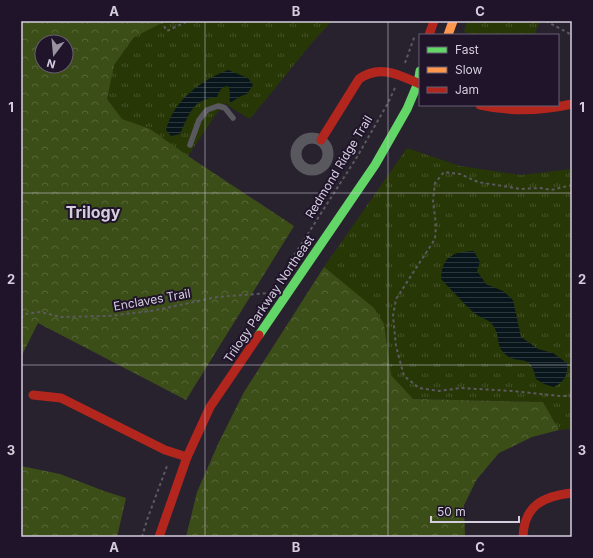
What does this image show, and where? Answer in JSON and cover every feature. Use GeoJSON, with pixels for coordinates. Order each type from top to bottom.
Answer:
{"type":"FeatureCollection","features":[{"type":"Feature","properties":{"kind":"street"},"geometry":{"type":"LineString","coordinates":[[429,34],[434,21]]}},
{"type":"Feature","properties":{"kind":"street"},"geometry":{"type":"LineString","coordinates":[[448,34],[453,21]]}},
{"type":"Feature","properties":{"kind":"street"},"geometry":{"type":"LineString","coordinates":[[321,140],[358,78],[363,74],[378,70],[387,71],[419,83]]}},
{"type":"Feature","properties":{"kind":"street","name":"Trilogy Parkway Northeast"},"geometry":{"type":"LineString","coordinates":[[159,537],[187,456],[210,407],[375,165],[407,109],[419,83]]}},
{"type":"Feature","properties":{"kind":"street"},"geometry":{"type":"LineString","coordinates":[[486,106],[515,111],[549,110],[572,104]]}},
{"type":"Feature","properties":{"kind":"street"},"geometry":{"type":"LineString","coordinates":[[33,395],[61,398],[165,450],[187,456]]}},
{"type":"Feature","properties":{"kind":"street"},"geometry":{"type":"LineString","coordinates":[[523,537],[523,531],[529,513],[538,502],[554,495],[572,493]]}},
{"type":"Feature","properties":{"kind":"lane"},"geometry":{"type":"LineString","coordinates":[[190,145],[199,120],[207,110],[218,106],[225,108],[233,118]]}},
{"type":"Feature","properties":{"kind":"path"},"geometry":{"type":"LineString","coordinates":[[161,21],[167,31],[188,21]]}},
{"type":"Feature","properties":{"kind":"path"},"geometry":{"type":"LineString","coordinates":[[546,21],[572,35]]}},
{"type":"Feature","properties":{"kind":"path"},"geometry":{"type":"LineString","coordinates":[[404,68],[416,33]]}},
{"type":"Feature","properties":{"kind":"path","name":"Redmond Ridge Trail"},"geometry":{"type":"LineString","coordinates":[[287,267],[357,157],[395,88]]}},
{"type":"Feature","properties":{"kind":"path"},"geometry":{"type":"LineString","coordinates":[[572,185],[551,190],[540,188],[520,188],[478,182],[460,174],[444,172],[435,183],[433,200],[436,225],[435,239],[396,299],[394,316],[396,346],[404,376],[419,388],[439,391],[461,388],[572,396]]}},
{"type":"Feature","properties":{"kind":"path","name":"Enclaves Trail"},"geometry":{"type":"LineString","coordinates":[[21,318],[25,314],[40,312],[60,317],[108,316],[151,311],[217,297],[287,293]]}},
{"type":"Feature","properties":{"kind":"path"},"geometry":{"type":"LineString","coordinates":[[142,537],[166,468]]}},
{"type":"Feature","properties":{"kind":"green space"},"geometry":{"type":"Polygon","coordinates":[[[21,21],[166,21],[134,37],[114,65],[107,99],[122,119],[150,129],[294,226],[186,400],[38,323],[21,357],[21,21]]]}},
{"type":"Feature","properties":{"kind":"green space"},"geometry":{"type":"Polygon","coordinates":[[[104,21],[335,21],[330,23],[311,44],[250,119],[226,103],[216,114],[188,156],[180,177],[49,94],[64,74],[74,74],[74,61],[104,21]]]}},
{"type":"Feature","properties":{"kind":"green space"},"geometry":{"type":"Polygon","coordinates":[[[467,21],[540,21],[536,34],[470,34],[464,32],[467,21]]]}},
{"type":"Feature","properties":{"kind":"green space"},"geometry":{"type":"Polygon","coordinates":[[[407,148],[460,166],[521,175],[572,169],[572,429],[559,430],[543,402],[413,399],[350,374],[324,267],[407,148]]]}},
{"type":"Feature","properties":{"kind":"green space"},"geometry":{"type":"Polygon","coordinates":[[[324,267],[374,308],[384,324],[391,375],[413,399],[543,402],[559,430],[532,437],[499,453],[477,479],[464,505],[465,537],[186,537],[197,492],[219,442],[244,392],[324,267]]]}},
{"type":"Feature","properties":{"kind":"green space"},"geometry":{"type":"Polygon","coordinates":[[[21,466],[60,474],[126,498],[117,537],[21,537],[21,466]]]}},
{"type":"Feature","properties":{"kind":"shaded area"},"geometry":{"type":"Polygon","coordinates":[[[228,70],[248,78],[253,85],[247,94],[230,103],[230,92],[228,86],[222,88],[217,97],[202,101],[192,109],[180,134],[171,136],[166,130],[170,119],[182,101],[198,86],[228,70]]]}},
{"type":"Feature","properties":{"kind":"shaded area"},"geometry":{"type":"Polygon","coordinates":[[[474,251],[480,262],[477,271],[486,284],[503,291],[513,300],[521,337],[538,349],[553,353],[567,363],[565,377],[558,385],[554,387],[544,384],[536,379],[530,364],[527,361],[508,357],[499,346],[496,331],[492,324],[474,313],[441,279],[446,260],[455,254],[474,251]]]}},
{"type":"Feature","properties":{"kind":"traffic: fast"},"geometry":{"type":"LineString","coordinates":[[259,335],[375,165],[407,109],[419,77]]}},
{"type":"Feature","properties":{"kind":"traffic: slow"},"geometry":{"type":"LineString","coordinates":[[448,34],[453,21]]}},
{"type":"Feature","properties":{"kind":"traffic: jam"},"geometry":{"type":"LineString","coordinates":[[429,34],[434,21]]}},
{"type":"Feature","properties":{"kind":"traffic: jam"},"geometry":{"type":"LineString","coordinates":[[321,140],[359,79],[374,72],[390,72],[419,84]]}},
{"type":"Feature","properties":{"kind":"traffic: jam"},"geometry":{"type":"LineString","coordinates":[[486,106],[503,109],[526,110],[572,104]]}},
{"type":"Feature","properties":{"kind":"traffic: jam"},"geometry":{"type":"LineString","coordinates":[[159,537],[187,457],[210,407],[259,335]]}},
{"type":"Feature","properties":{"kind":"traffic: jam"},"geometry":{"type":"LineString","coordinates":[[33,395],[61,398],[165,450],[187,457]]}},
{"type":"Feature","properties":{"kind":"traffic: jam"},"geometry":{"type":"LineString","coordinates":[[523,537],[527,517],[537,504],[562,494],[572,493]]}},
{"type":"Feature","properties":{"kind":"district","name":"Trilogy"},"geometry":{"type":"Point","coordinates":[93,212]}}]}
